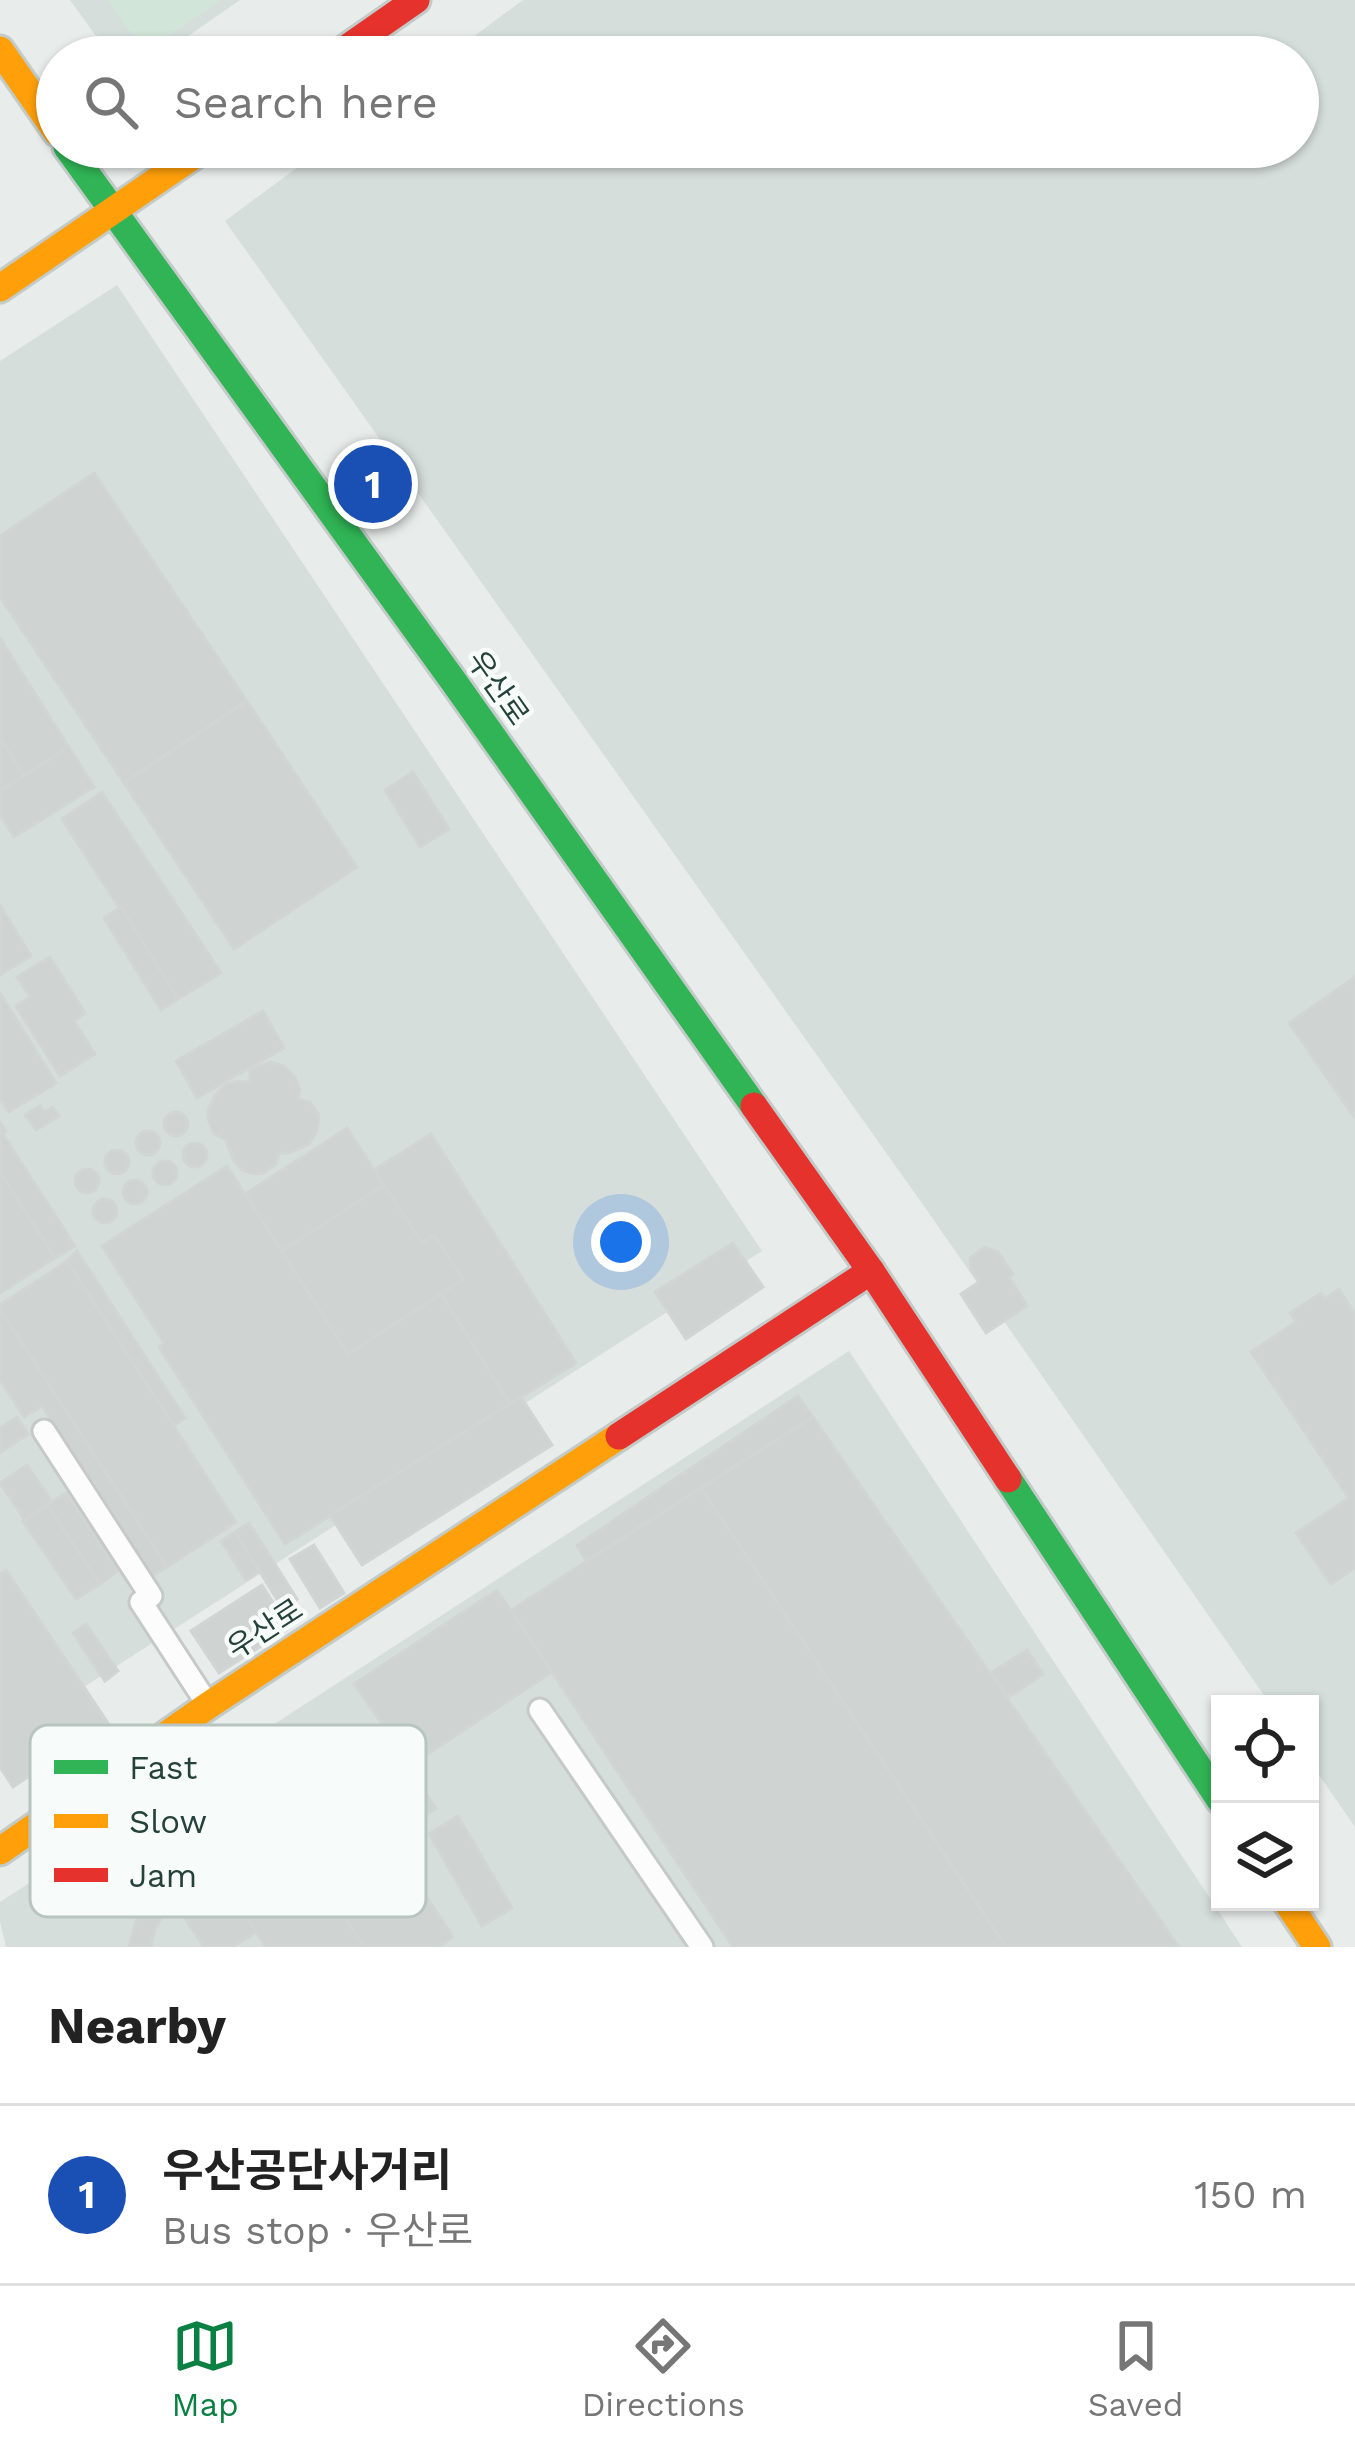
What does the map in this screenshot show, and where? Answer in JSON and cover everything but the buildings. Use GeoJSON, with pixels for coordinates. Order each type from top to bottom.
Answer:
{"type":"FeatureCollection","features":[{"type":"Feature","properties":{"kind":"street"},"geometry":{"type":"LineString","coordinates":[[364,36],[416,0]]}},
{"type":"Feature","properties":{"kind":"street"},"geometry":{"type":"LineString","coordinates":[[0,50],[36,102]]}},
{"type":"Feature","properties":{"kind":"street","name":"우산로"},"geometry":{"type":"LineString","coordinates":[[83,168],[871,1271],[1211,1786]]}},
{"type":"Feature","properties":{"kind":"street"},"geometry":{"type":"LineString","coordinates":[[0,288],[176,168]]}},
{"type":"Feature","properties":{"kind":"street","name":"우산로"},"geometry":{"type":"LineString","coordinates":[[180,1725],[871,1271]]}},
{"type":"Feature","properties":{"kind":"street","name":"우산로"},"geometry":{"type":"LineString","coordinates":[[0,1851],[30,1830]]}},
{"type":"Feature","properties":{"kind":"street"},"geometry":{"type":"LineString","coordinates":[[1293,1911],[1317,1947]]}},
{"type":"Feature","properties":{"kind":"lane"},"geometry":{"type":"LineString","coordinates":[[44,1431],[151,1596],[141,1602],[208,1705]]}},
{"type":"Feature","properties":{"kind":"lane"},"geometry":{"type":"LineString","coordinates":[[540,1710],[702,1947]]}},
{"type":"Feature","properties":{"kind":"shaded area"},"geometry":{"type":"Polygon","coordinates":[[[70,0],[240,0],[188,36],[96,36],[70,0]]]}},
{"type":"Feature","properties":{"kind":"shaded area"},"geometry":{"type":"Polygon","coordinates":[[[523,0],[1355,0],[1355,1827],[1319,1775],[1319,1695],[1264,1695],[926,1209],[225,221],[297,168],[1319,168],[1319,36],[474,36],[523,0]]]}},
{"type":"Feature","properties":{"kind":"shaded area"},"geometry":{"type":"Polygon","coordinates":[[[117,285],[762,1251],[0,1741],[0,361],[117,285]]]}},
{"type":"Feature","properties":{"kind":"shaded area"},"geometry":{"type":"Polygon","coordinates":[[[849,1351],[1211,1900],[1211,1911],[1218,1911],[1242,1947],[6,1947],[0,1902],[30,1883],[30,1917],[426,1917],[426,1725],[273,1725],[849,1351]]]}},
{"type":"Feature","properties":{"kind":"green space"},"geometry":{"type":"Polygon","coordinates":[[[108,0],[221,0],[168,36],[133,36],[108,0]]]}},
{"type":"Feature","properties":{"kind":"traffic: fast"},"geometry":{"type":"LineString","coordinates":[[82,168],[754,1106]]}},
{"type":"Feature","properties":{"kind":"traffic: fast"},"geometry":{"type":"LineString","coordinates":[[1008,1479],[1211,1786]]}},
{"type":"Feature","properties":{"kind":"traffic: slow"},"geometry":{"type":"LineString","coordinates":[[0,50],[36,102]]}},
{"type":"Feature","properties":{"kind":"traffic: slow"},"geometry":{"type":"LineString","coordinates":[[0,288],[175,168]]}},
{"type":"Feature","properties":{"kind":"traffic: slow"},"geometry":{"type":"LineString","coordinates":[[180,1725],[619,1436]]}},
{"type":"Feature","properties":{"kind":"traffic: slow"},"geometry":{"type":"LineString","coordinates":[[0,1851],[30,1830]]}},
{"type":"Feature","properties":{"kind":"traffic: slow"},"geometry":{"type":"LineString","coordinates":[[1293,1911],[1317,1947]]}},
{"type":"Feature","properties":{"kind":"traffic: jam"},"geometry":{"type":"LineString","coordinates":[[364,36],[416,0]]}},
{"type":"Feature","properties":{"kind":"traffic: jam"},"geometry":{"type":"LineString","coordinates":[[754,1106],[871,1271],[1008,1479]]}},
{"type":"Feature","properties":{"kind":"traffic: jam"},"geometry":{"type":"LineString","coordinates":[[619,1436],[871,1271]]}},
{"type":"Feature","properties":{"kind":"place","name":"우산공단사거리"},"geometry":{"type":"Point","coordinates":[373,484]}}]}
